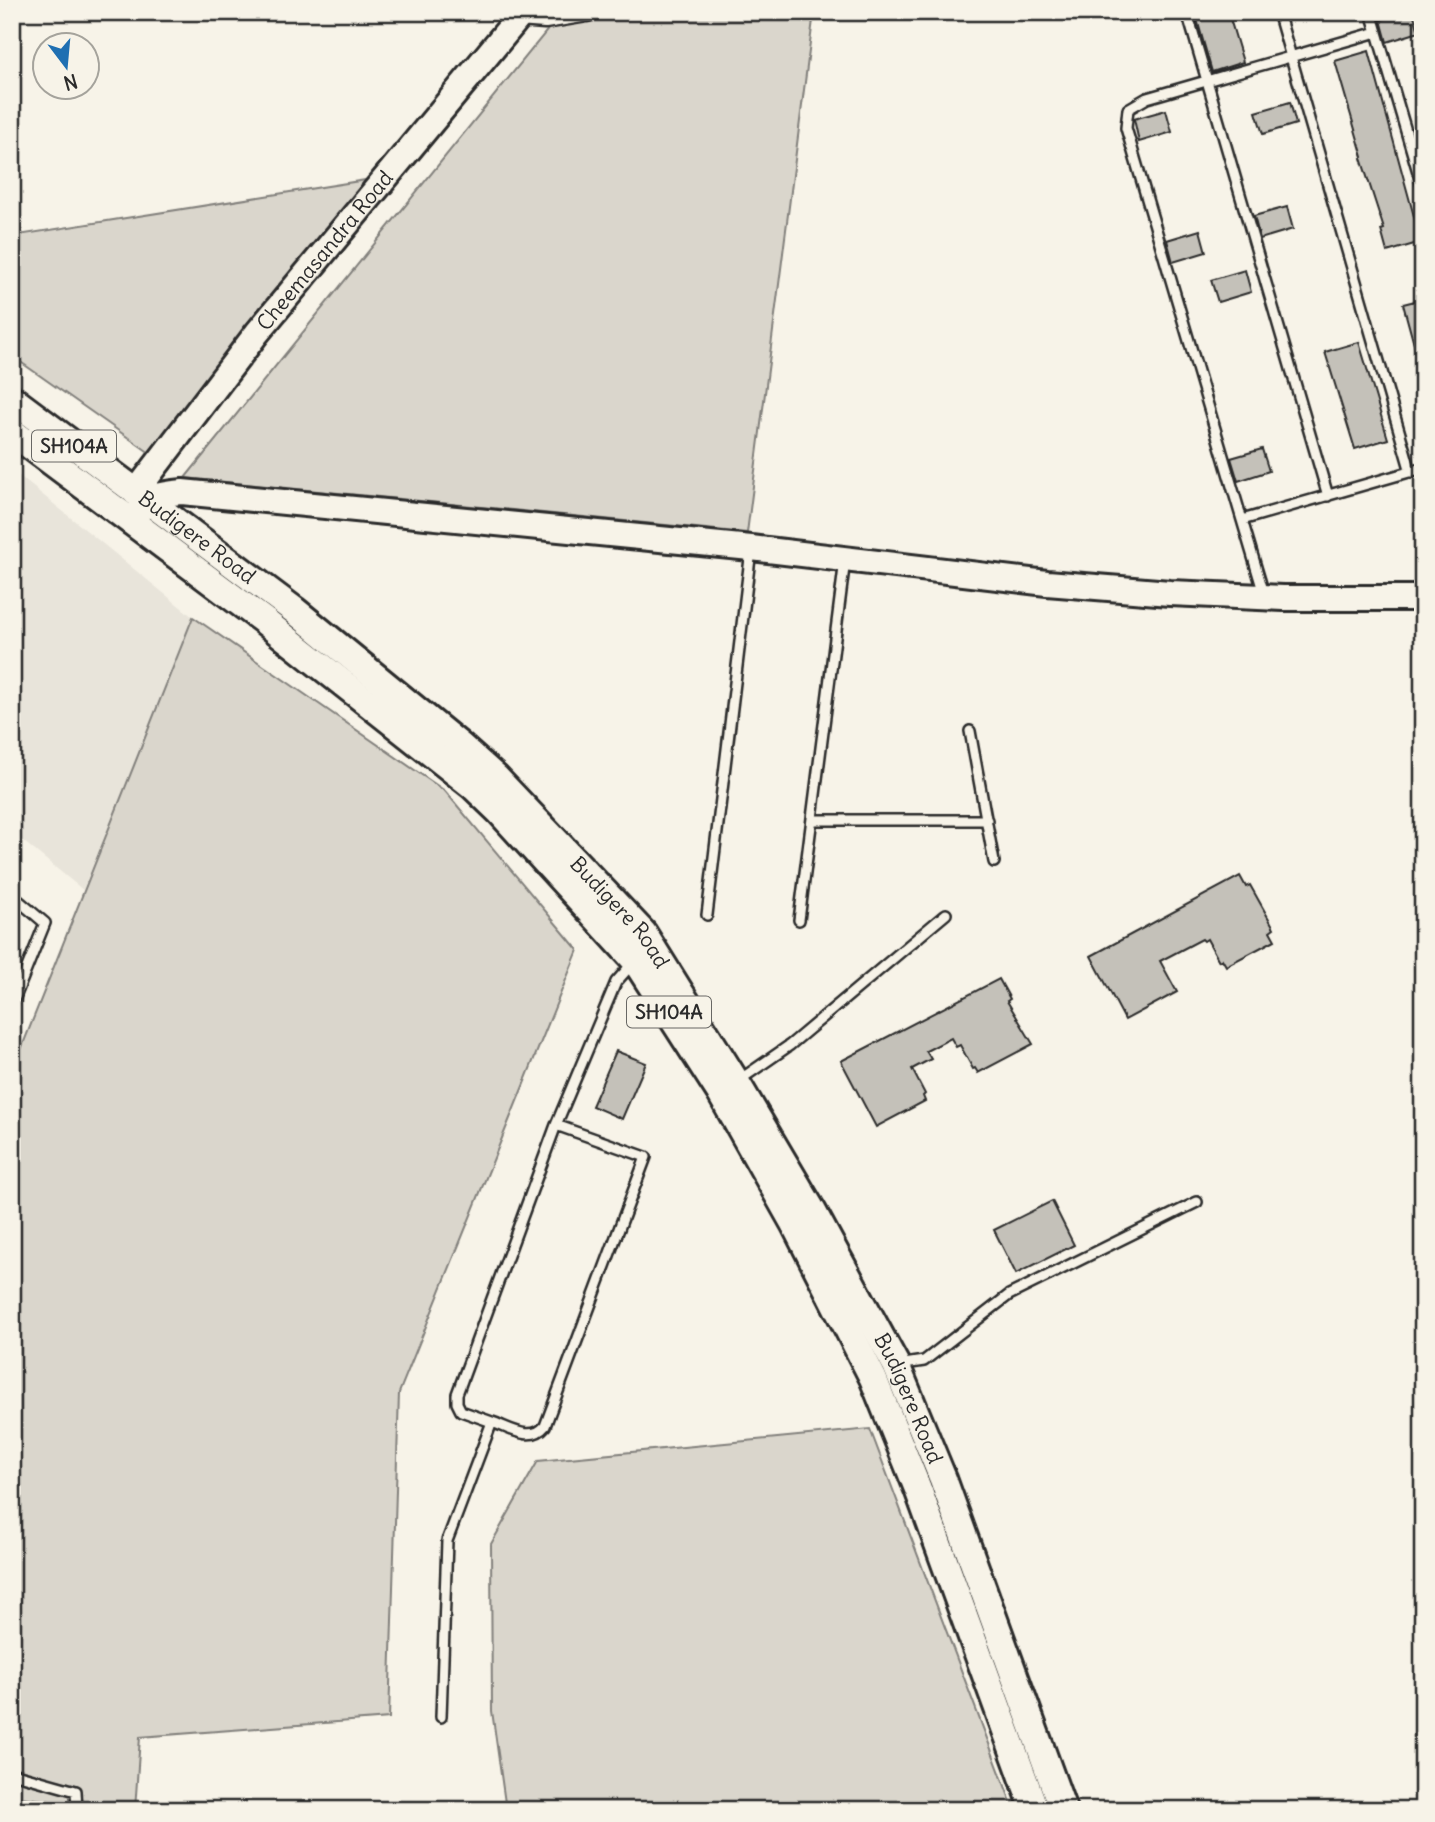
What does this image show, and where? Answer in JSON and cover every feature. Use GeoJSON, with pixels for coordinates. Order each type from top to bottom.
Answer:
{"type":"FeatureCollection","features":[{"type":"Feature","properties":{"kind":"main road","name":"Budigere Road"},"geometry":{"type":"LineString","coordinates":[[12,399],[138,505],[263,620],[473,786],[635,960],[720,1092],[795,1225],[873,1378],[918,1489],[1035,1810]]}},
{"type":"Feature","properties":{"kind":"main road","name":"Budigere Road"},"geometry":{"type":"LineString","coordinates":[[12,432],[138,505],[293,610],[496,778],[643,933],[813,1212],[896,1365],[943,1479],[1063,1810]]}},
{"type":"Feature","properties":{"kind":"street"},"geometry":{"type":"LineString","coordinates":[[521,15],[545,19],[587,12]]}},
{"type":"Feature","properties":{"kind":"street","name":"Cheemasandra Road"},"geometry":{"type":"LineString","coordinates":[[138,505],[257,333],[521,15]]}},
{"type":"Feature","properties":{"kind":"street"},"geometry":{"type":"LineString","coordinates":[[138,505],[182,492],[751,548],[1047,583],[1170,593],[1423,598]]}},
{"type":"Feature","properties":{"kind":"lane"},"geometry":{"type":"LineString","coordinates":[[1187,12],[1328,496]]}},
{"type":"Feature","properties":{"kind":"lane"},"geometry":{"type":"LineString","coordinates":[[1278,12],[1411,472]]}},
{"type":"Feature","properties":{"kind":"lane"},"geometry":{"type":"LineString","coordinates":[[1371,12],[1423,189]]}},
{"type":"Feature","properties":{"kind":"lane"},"geometry":{"type":"LineString","coordinates":[[1264,596],[1126,128],[1128,109],[1147,98],[1377,32]]}},
{"type":"Feature","properties":{"kind":"lane"},"geometry":{"type":"LineString","coordinates":[[1242,520],[1423,468]]}},
{"type":"Feature","properties":{"kind":"lane"},"geometry":{"type":"LineString","coordinates":[[707,915],[751,548]]}},
{"type":"Feature","properties":{"kind":"lane"},"geometry":{"type":"LineString","coordinates":[[799,920],[845,558]]}},
{"type":"Feature","properties":{"kind":"lane"},"geometry":{"type":"LineString","coordinates":[[970,731],[995,862]]}},
{"type":"Feature","properties":{"kind":"lane"},"geometry":{"type":"LineString","coordinates":[[812,820],[987,820]]}},
{"type":"Feature","properties":{"kind":"lane"},"geometry":{"type":"LineString","coordinates":[[12,895],[45,923],[12,1005]]}},
{"type":"Feature","properties":{"kind":"lane"},"geometry":{"type":"LineString","coordinates":[[736,1082],[790,1045],[946,914]]}},
{"type":"Feature","properties":{"kind":"lane"},"geometry":{"type":"LineString","coordinates":[[556,1125],[646,1157],[545,1426],[539,1434],[529,1436],[461,1410],[457,1394],[556,1125],[616,982],[635,960]]}},
{"type":"Feature","properties":{"kind":"lane"},"geometry":{"type":"LineString","coordinates":[[896,1365],[924,1361],[1009,1295],[1197,1202]]}},
{"type":"Feature","properties":{"kind":"lane"},"geometry":{"type":"LineString","coordinates":[[441,1717],[447,1541],[492,1422]]}},
{"type":"Feature","properties":{"kind":"lane"},"geometry":{"type":"LineString","coordinates":[[12,1773],[76,1791],[78,1810]]}},
{"type":"Feature","properties":{"kind":"shaded area"},"geometry":{"type":"Polygon","coordinates":[[[562,12],[814,12],[747,533],[185,478],[562,12]]]}},
{"type":"Feature","properties":{"kind":"shaded area"},"geometry":{"type":"Polygon","coordinates":[[[366,180],[150,453],[12,356],[12,236],[366,180]]]}},
{"type":"Feature","properties":{"kind":"shaded area"},"geometry":{"type":"Polygon","coordinates":[[[12,470],[193,617],[83,890],[12,832],[12,470]]]}},
{"type":"Feature","properties":{"kind":"shaded area"},"geometry":{"type":"Polygon","coordinates":[[[193,617],[445,791],[578,950],[399,1393],[389,1718],[140,1737],[135,1810],[120,1810],[12,1796],[12,1072],[193,617]]]}},
{"type":"Feature","properties":{"kind":"shaded area"},"geometry":{"type":"Polygon","coordinates":[[[870,1429],[1014,1810],[506,1810],[492,1711],[491,1544],[538,1461],[870,1429]]]}},
{"type":"Feature","properties":{"kind":"building"},"geometry":{"type":"Polygon","coordinates":[[[1210,12],[1228,12],[1243,62],[1212,72],[1196,16],[1210,12]]]}},
{"type":"Feature","properties":{"kind":"building"},"geometry":{"type":"Polygon","coordinates":[[[1413,12],[1419,32],[1387,42],[1381,20],[1413,12]]]}},
{"type":"Feature","properties":{"kind":"building"},"geometry":{"type":"Polygon","coordinates":[[[1369,51],[1421,242],[1387,252],[1381,230],[1384,229],[1361,158],[1363,157],[1335,61],[1369,51]]]}},
{"type":"Feature","properties":{"kind":"building"},"geometry":{"type":"Polygon","coordinates":[[[1290,102],[1296,124],[1263,134],[1256,112],[1290,102]]]}},
{"type":"Feature","properties":{"kind":"building"},"geometry":{"type":"Polygon","coordinates":[[[1166,110],[1172,132],[1139,142],[1134,119],[1166,110]]]}},
{"type":"Feature","properties":{"kind":"building"},"geometry":{"type":"Polygon","coordinates":[[[1287,207],[1293,229],[1260,239],[1254,216],[1287,207]]]}},
{"type":"Feature","properties":{"kind":"building"},"geometry":{"type":"Polygon","coordinates":[[[1200,230],[1206,252],[1173,262],[1167,240],[1200,230]]]}},
{"type":"Feature","properties":{"kind":"building"},"geometry":{"type":"Polygon","coordinates":[[[1245,270],[1251,292],[1218,302],[1211,280],[1245,270]]]}},
{"type":"Feature","properties":{"kind":"building"},"geometry":{"type":"Polygon","coordinates":[[[1423,299],[1423,358],[1418,359],[1403,304],[1423,299]]]}},
{"type":"Feature","properties":{"kind":"building"},"geometry":{"type":"Polygon","coordinates":[[[1359,342],[1388,439],[1355,449],[1325,352],[1359,342]]]}},
{"type":"Feature","properties":{"kind":"building"},"geometry":{"type":"Polygon","coordinates":[[[1262,449],[1269,471],[1238,481],[1231,458],[1262,449]]]}},
{"type":"Feature","properties":{"kind":"building"},"geometry":{"type":"Polygon","coordinates":[[[1240,876],[1246,887],[1250,885],[1274,928],[1270,931],[1275,940],[1226,966],[1222,959],[1219,961],[1207,939],[1202,939],[1160,961],[1177,992],[1125,1020],[1091,956],[1240,876]]]}},
{"type":"Feature","properties":{"kind":"building"},"geometry":{"type":"Polygon","coordinates":[[[999,979],[1010,999],[1007,1001],[1033,1044],[978,1073],[960,1045],[956,1047],[951,1038],[926,1051],[931,1059],[912,1069],[925,1094],[925,1101],[876,1127],[841,1061],[999,979]]]}},
{"type":"Feature","properties":{"kind":"building"},"geometry":{"type":"Polygon","coordinates":[[[616,1051],[646,1063],[622,1119],[592,1106],[616,1051]]]}},
{"type":"Feature","properties":{"kind":"building"},"geometry":{"type":"Polygon","coordinates":[[[1052,1201],[1074,1245],[1016,1274],[994,1230],[1052,1201]]]}}]}
